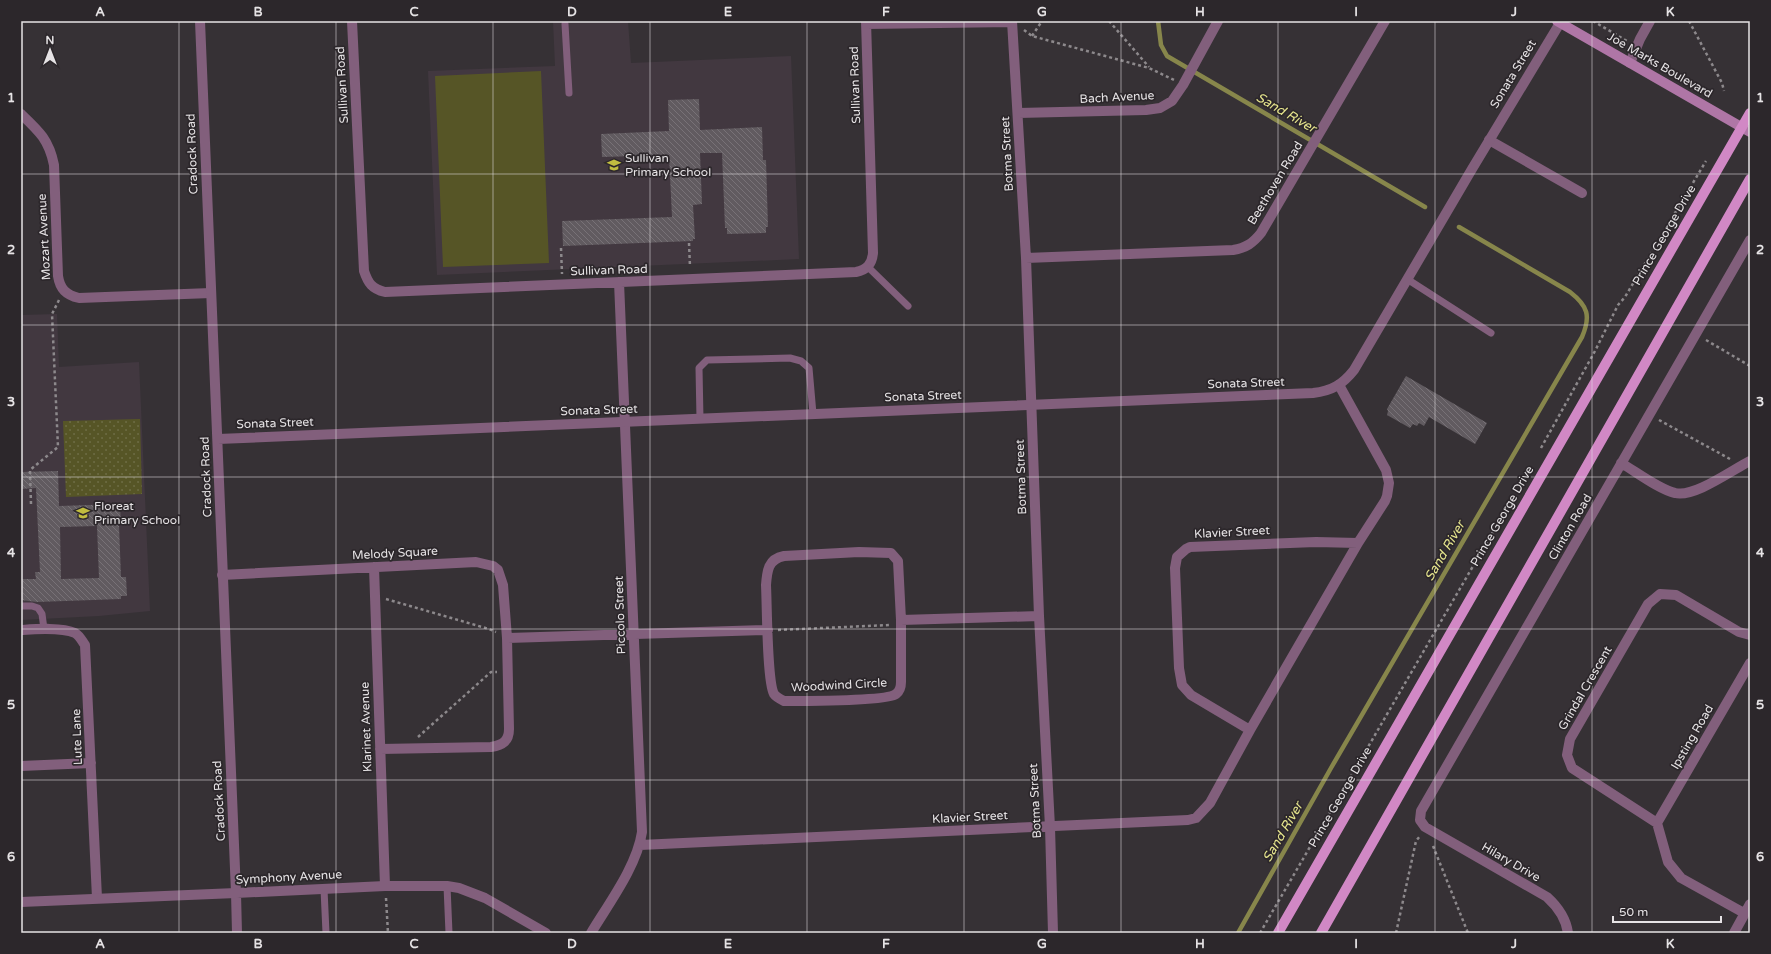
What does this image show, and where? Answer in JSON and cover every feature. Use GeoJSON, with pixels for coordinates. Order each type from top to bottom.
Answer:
{"type":"FeatureCollection","features":[{"type":"Feature","properties":{"kind":"main road","name":"Joe Marks Boulevard"},"geometry":{"type":"LineString","coordinates":[[1559,22],[1746,130]]}},
{"type":"Feature","properties":{"kind":"main road","name":"Prince George Drive"},"geometry":{"type":"LineString","coordinates":[[1278,933],[1746,130],[1750,113]]}},
{"type":"Feature","properties":{"kind":"main road"},"geometry":{"type":"LineString","coordinates":[[1320,933],[1750,179]]}},
{"type":"Feature","properties":{"kind":"street","name":"Cradock Road"},"geometry":{"type":"LineString","coordinates":[[200,21],[237,933]]}},
{"type":"Feature","properties":{"kind":"street","name":"Sullivan Road"},"geometry":{"type":"LineString","coordinates":[[352,21],[363,264],[366,278],[370,285],[374,289],[386,292],[856,272],[868,267],[873,253],[866,23]]}},
{"type":"Feature","properties":{"kind":"street"},"geometry":{"type":"LineString","coordinates":[[866,23],[1012,21]]}},
{"type":"Feature","properties":{"kind":"street","name":"Botma Street"},"geometry":{"type":"LineString","coordinates":[[1012,21],[1026,258],[1039,616],[1050,827],[1053,933]]}},
{"type":"Feature","properties":{"kind":"street","name":"Bach Avenue"},"geometry":{"type":"LineString","coordinates":[[1018,113],[1154,109],[1167,105],[1172,101],[1183,85],[1218,21]]}},
{"type":"Feature","properties":{"kind":"street","name":"Beethoven Road"},"geometry":{"type":"LineString","coordinates":[[1026,258],[1233,250],[1246,247],[1254,241],[1261,232],[1385,21]]}},
{"type":"Feature","properties":{"kind":"street"},"geometry":{"type":"LineString","coordinates":[[1630,63],[1640,39],[1650,21]]}},
{"type":"Feature","properties":{"kind":"street","name":"Sonata Street"},"geometry":{"type":"LineString","coordinates":[[218,439],[1314,393],[1327,391],[1339,385],[1354,370],[1559,22]]}},
{"type":"Feature","properties":{"kind":"street","name":"Mozart Avenue"},"geometry":{"type":"LineString","coordinates":[[21,114],[39,131],[52,153],[54,165],[58,276],[60,286],[63,291],[71,296],[79,298],[212,293]]}},
{"type":"Feature","properties":{"kind":"street"},"geometry":{"type":"LineString","coordinates":[[1489,140],[1582,193]]}},
{"type":"Feature","properties":{"kind":"street","name":"Clinton Road"},"geometry":{"type":"LineString","coordinates":[[1425,827],[1420,816],[1424,805],[1750,240]]}},
{"type":"Feature","properties":{"kind":"street","name":"Piccolo Street"},"geometry":{"type":"LineString","coordinates":[[591,933],[635,860],[640,845],[642,832],[619,282]]}},
{"type":"Feature","properties":{"kind":"street","name":"Klavier Street"},"geometry":{"type":"LineString","coordinates":[[640,845],[1050,827],[1188,820],[1196,818],[1210,803],[1250,730],[1358,543],[1387,496],[1389,483],[1386,470],[1339,385]]}},
{"type":"Feature","properties":{"kind":"street"},"geometry":{"type":"LineString","coordinates":[[1621,463],[1667,490],[1681,494],[1696,490],[1750,460]]}},
{"type":"Feature","properties":{"kind":"street","name":"Klavier Street"},"geometry":{"type":"LineString","coordinates":[[1250,730],[1191,695],[1182,685],[1178,660],[1175,568],[1177,557],[1186,549],[1204,546],[1316,542],[1358,543]]}},
{"type":"Feature","properties":{"kind":"street","name":"Woodwind Circle"},"geometry":{"type":"LineString","coordinates":[[859,552],[891,553],[898,561],[902,682],[900,689],[896,694],[885,697],[784,701],[774,693],[770,678],[768,630],[766,585],[768,568],[771,562],[777,557],[859,552]]}},
{"type":"Feature","properties":{"kind":"street","name":"Melody Square"},"geometry":{"type":"LineString","coordinates":[[222,575],[476,562],[493,566],[498,570],[503,585],[507,638],[508,739],[505,743],[491,747],[380,750]]}},
{"type":"Feature","properties":{"kind":"street","name":"Klarinet Avenue"},"geometry":{"type":"LineString","coordinates":[[374,567],[385,886]]}},
{"type":"Feature","properties":{"kind":"street","name":"Grindal Crescent"},"geometry":{"type":"LineString","coordinates":[[1657,823],[1572,768],[1567,755],[1570,739],[1648,604],[1660,594],[1676,595],[1739,632],[1750,635]]}},
{"type":"Feature","properties":{"kind":"street"},"geometry":{"type":"LineString","coordinates":[[901,620],[1039,616]]}},
{"type":"Feature","properties":{"kind":"street","name":"Lute Lane"},"geometry":{"type":"LineString","coordinates":[[21,630],[44,629],[74,633],[85,645],[97,898]]}},
{"type":"Feature","properties":{"kind":"street"},"geometry":{"type":"LineString","coordinates":[[507,638],[768,630]]}},
{"type":"Feature","properties":{"kind":"street","name":"Ipsting Road"},"geometry":{"type":"LineString","coordinates":[[1657,823],[1750,663]]}},
{"type":"Feature","properties":{"kind":"street"},"geometry":{"type":"LineString","coordinates":[[21,766],[91,763]]}},
{"type":"Feature","properties":{"kind":"street"},"geometry":{"type":"LineString","coordinates":[[1657,823],[1668,862],[1681,878],[1744,913]]}},
{"type":"Feature","properties":{"kind":"street","name":"Hilary Drive"},"geometry":{"type":"LineString","coordinates":[[1425,827],[1547,897],[1566,921],[1568,933]]}},
{"type":"Feature","properties":{"kind":"street","name":"Symphony Avenue"},"geometry":{"type":"LineString","coordinates":[[21,902],[385,886],[447,886],[459,888],[485,898],[546,933]]}},
{"type":"Feature","properties":{"kind":"street"},"geometry":{"type":"LineString","coordinates":[[1734,933],[1750,904]]}},
{"type":"Feature","properties":{"kind":"lane"},"geometry":{"type":"LineString","coordinates":[[566,24],[569,92]]}},
{"type":"Feature","properties":{"kind":"lane"},"geometry":{"type":"LineString","coordinates":[[868,267],[908,306]]}},
{"type":"Feature","properties":{"kind":"lane"},"geometry":{"type":"LineString","coordinates":[[1408,279],[1491,332]]}},
{"type":"Feature","properties":{"kind":"lane"},"geometry":{"type":"LineString","coordinates":[[700,419],[699,368],[707,360],[790,358],[801,361],[809,368],[813,414]]}},
{"type":"Feature","properties":{"kind":"lane"},"geometry":{"type":"LineString","coordinates":[[21,606],[32,606],[38,608],[42,614],[44,629]]}},
{"type":"Feature","properties":{"kind":"lane"},"geometry":{"type":"LineString","coordinates":[[447,886],[449,933]]}},
{"type":"Feature","properties":{"kind":"lane"},"geometry":{"type":"LineString","coordinates":[[324,889],[326,933]]}},
{"type":"Feature","properties":{"kind":"path"},"geometry":{"type":"LineString","coordinates":[[1012,21],[1032,36],[1149,68],[1183,85]]}},
{"type":"Feature","properties":{"kind":"path"},"geometry":{"type":"LineString","coordinates":[[1032,36],[1042,21]]}},
{"type":"Feature","properties":{"kind":"path"},"geometry":{"type":"LineString","coordinates":[[1109,21],[1149,68]]}},
{"type":"Feature","properties":{"kind":"path"},"geometry":{"type":"LineString","coordinates":[[1594,21],[1628,41]]}},
{"type":"Feature","properties":{"kind":"path"},"geometry":{"type":"LineString","coordinates":[[1689,21],[1722,83],[1724,91]]}},
{"type":"Feature","properties":{"kind":"path"},"geometry":{"type":"LineString","coordinates":[[1540,451],[1595,351],[1618,305],[1625,297],[1706,161]]}},
{"type":"Feature","properties":{"kind":"path"},"geometry":{"type":"LineString","coordinates":[[689,243],[690,263]]}},
{"type":"Feature","properties":{"kind":"path"},"geometry":{"type":"LineString","coordinates":[[561,248],[562,268]]}},
{"type":"Feature","properties":{"kind":"path"},"geometry":{"type":"LineString","coordinates":[[31,504],[30,470],[58,447],[52,314],[63,291]]}},
{"type":"Feature","properties":{"kind":"path"},"geometry":{"type":"LineString","coordinates":[[1696,334],[1750,366]]}},
{"type":"Feature","properties":{"kind":"path"},"geometry":{"type":"LineString","coordinates":[[1650,414],[1740,466]]}},
{"type":"Feature","properties":{"kind":"path"},"geometry":{"type":"LineString","coordinates":[[1260,933],[1532,464]]}},
{"type":"Feature","properties":{"kind":"path"},"geometry":{"type":"LineString","coordinates":[[375,599],[390,598],[489,629],[507,638]]}},
{"type":"Feature","properties":{"kind":"path"},"geometry":{"type":"LineString","coordinates":[[768,630],[894,624],[901,620]]}},
{"type":"Feature","properties":{"kind":"path"},"geometry":{"type":"LineString","coordinates":[[417,749],[417,738],[491,672],[508,671]]}},
{"type":"Feature","properties":{"kind":"path"},"geometry":{"type":"LineString","coordinates":[[1396,933],[1416,841],[1425,827]]}},
{"type":"Feature","properties":{"kind":"path"},"geometry":{"type":"LineString","coordinates":[[1425,827],[1468,933]]}},
{"type":"Feature","properties":{"kind":"path"},"geometry":{"type":"LineString","coordinates":[[385,886],[388,933]]}},
{"type":"Feature","properties":{"kind":"shaded area","name":"Sullivan Primary School"},"geometry":{"type":"Polygon","coordinates":[[[553,21],[628,21],[631,63],[791,56],[799,259],[437,275],[428,71],[555,66],[553,21]]]}},
{"type":"Feature","properties":{"kind":"shaded area"},"geometry":{"type":"Polygon","coordinates":[[[541,71],[549,263],[443,267],[435,76],[541,71]]]}},
{"type":"Feature","properties":{"kind":"shaded area","name":"Floreat Primary School"},"geometry":{"type":"Polygon","coordinates":[[[57,314],[59,367],[139,362],[150,611],[99,616],[21,620],[21,315],[57,314]]]}},
{"type":"Feature","properties":{"kind":"shaded area"},"geometry":{"type":"Polygon","coordinates":[[[140,419],[142,494],[66,497],[63,421],[140,419]]]}},
{"type":"Feature","properties":{"kind":"building"},"geometry":{"type":"Polygon","coordinates":[[[699,99],[700,130],[762,127],[763,160],[766,160],[768,227],[766,227],[766,233],[727,234],[727,228],[725,228],[722,153],[700,153],[702,204],[693,205],[695,239],[693,239],[693,241],[563,246],[562,221],[672,217],[669,155],[602,157],[601,134],[669,131],[668,100],[699,99]]]}},
{"type":"Feature","properties":{"kind":"building"},"geometry":{"type":"Polygon","coordinates":[[[1406,376],[1487,423],[1475,444],[1429,417],[1424,426],[1419,423],[1417,426],[1413,424],[1410,428],[1387,415],[1387,409],[1406,376]]]}},
{"type":"Feature","properties":{"kind":"building"},"geometry":{"type":"Polygon","coordinates":[[[58,471],[59,506],[120,504],[121,525],[119,525],[121,577],[126,577],[127,596],[121,596],[121,599],[37,602],[21,600],[21,579],[36,579],[35,572],[40,572],[36,488],[21,489],[21,472],[58,471]],[[97,526],[60,527],[61,579],[99,578],[97,526]]]}},
{"type":"Feature","properties":{"kind":"waterway","name":"Sand River"},"geometry":{"type":"LineString","coordinates":[[1158,21],[1161,45],[1167,56],[1425,207]]}},
{"type":"Feature","properties":{"kind":"waterway","name":"Sand River"},"geometry":{"type":"LineString","coordinates":[[1238,933],[1331,768],[1585,330],[1587,317],[1586,312],[1581,302],[1570,292],[1459,227]]}},
{"type":"Feature","properties":{"kind":"place","name":"Sullivan Primary School"},"geometry":{"type":"Point","coordinates":[614,165]}},
{"type":"Feature","properties":{"kind":"place","name":"Floreat Primary School"},"geometry":{"type":"Point","coordinates":[83,513]}}]}
